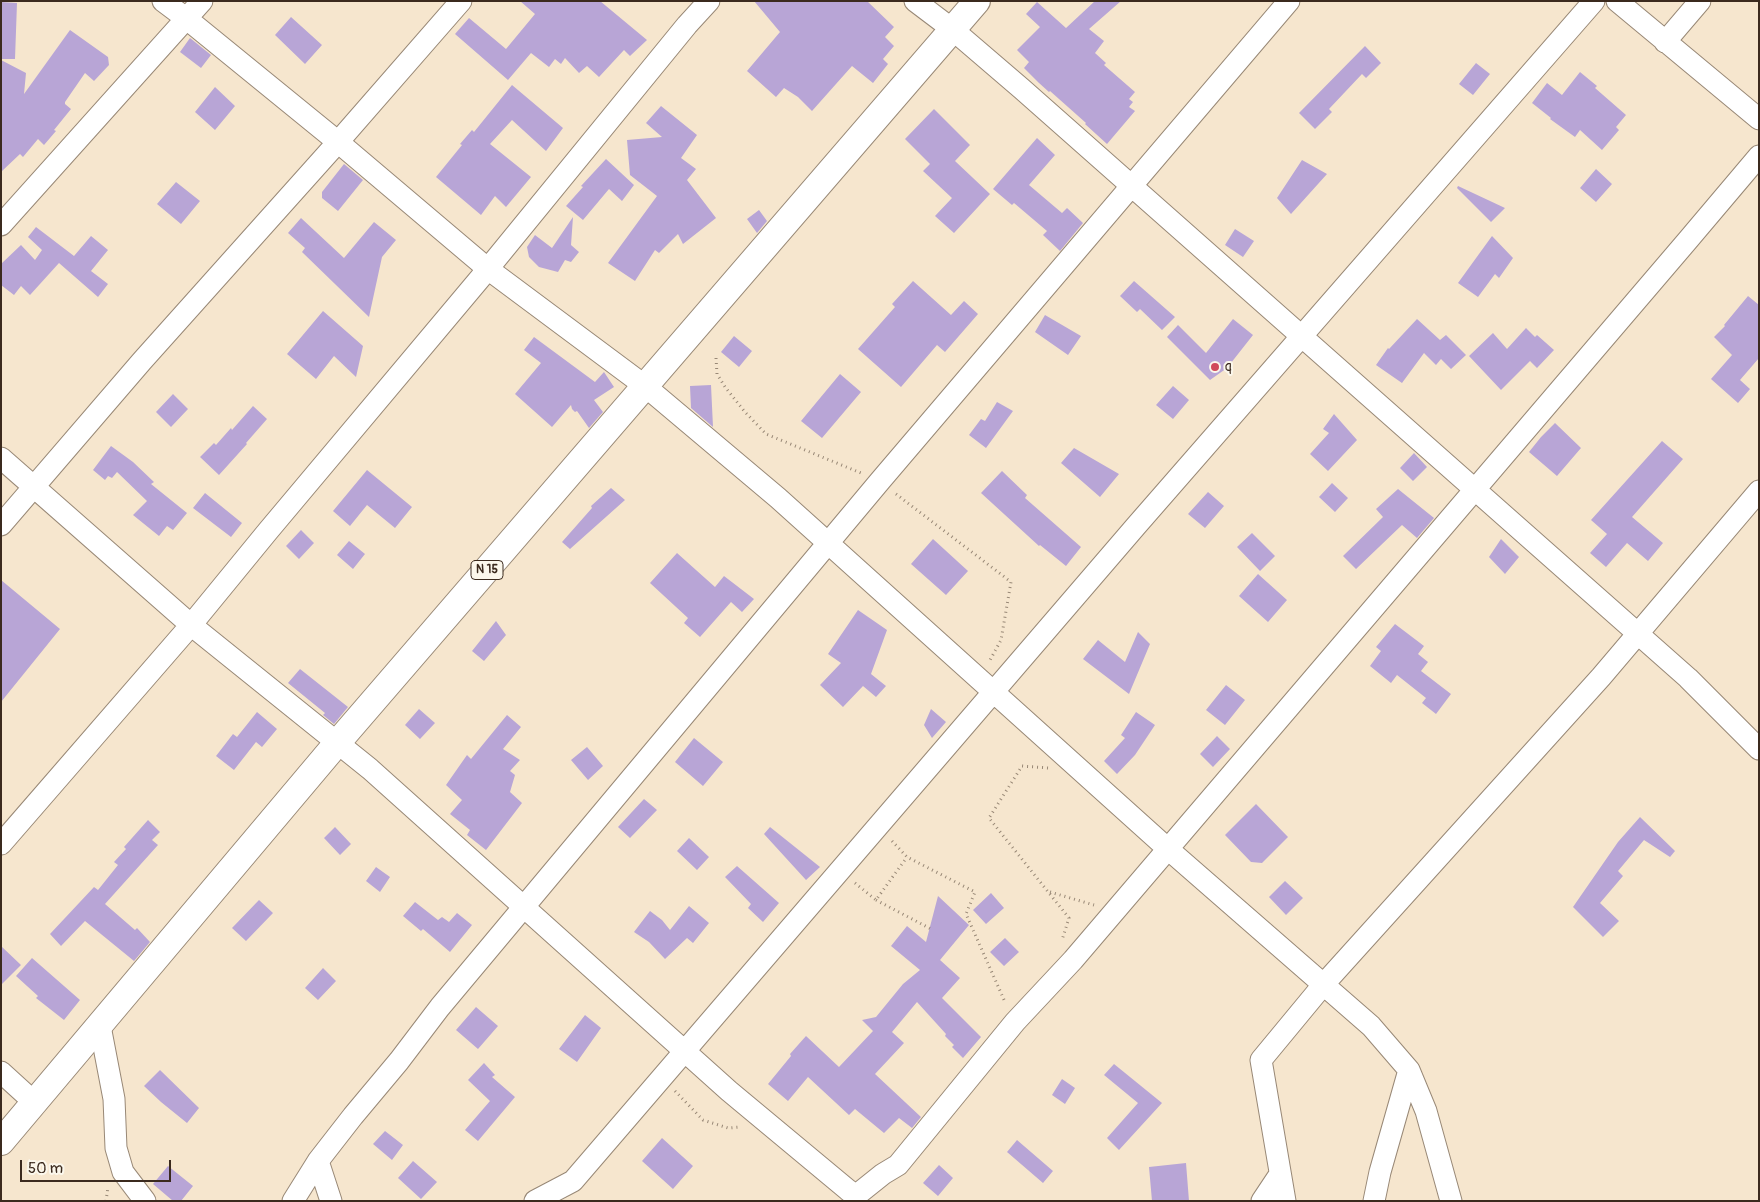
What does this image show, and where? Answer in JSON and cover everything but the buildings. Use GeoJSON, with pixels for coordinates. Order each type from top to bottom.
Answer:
{"type":"FeatureCollection","features":[{"type":"Feature","properties":{"kind":"main road","name":"N 15"},"geometry":{"type":"LineString","coordinates":[[1,1142],[338,742],[977,1]]}},
{"type":"Feature","properties":{"kind":"street"},"geometry":{"type":"LineString","coordinates":[[163,1],[187,18],[338,142],[488,269],[645,386],[778,498],[1168,849],[1371,1026],[1409,1070],[1426,1111],[1451,1201]]}},
{"type":"Feature","properties":{"kind":"street"},"geometry":{"type":"LineString","coordinates":[[1,225],[202,1]]}},
{"type":"Feature","properties":{"kind":"street"},"geometry":{"type":"LineString","coordinates":[[1,525],[148,353],[462,1]]}},
{"type":"Feature","properties":{"kind":"street"},"geometry":{"type":"LineString","coordinates":[[1,844],[191,625],[488,269],[688,25],[710,1]]}},
{"type":"Feature","properties":{"kind":"street"},"geometry":{"type":"LineString","coordinates":[[915,1],[952,30],[1132,186],[1688,678],[1759,749]]}},
{"type":"Feature","properties":{"kind":"street"},"geometry":{"type":"LineString","coordinates":[[293,1201],[318,1161],[352,1116],[399,1061],[440,1007],[880,481],[1289,1]]}},
{"type":"Feature","properties":{"kind":"street"},"geometry":{"type":"LineString","coordinates":[[535,1201],[573,1181],[1301,336],[1594,1]]}},
{"type":"Feature","properties":{"kind":"street"},"geometry":{"type":"LineString","coordinates":[[1617,1],[1759,119]]}},
{"type":"Feature","properties":{"kind":"street"},"geometry":{"type":"LineString","coordinates":[[1665,42],[1700,1]]}},
{"type":"Feature","properties":{"kind":"street"},"geometry":{"type":"LineString","coordinates":[[1,458],[191,625],[338,742],[686,1050],[729,1091],[856,1198],[883,1174],[898,1165],[1015,1022],[1073,960],[1759,156]]}},
{"type":"Feature","properties":{"kind":"street"},"geometry":{"type":"LineString","coordinates":[[1285,1201],[1261,1060],[1322,985],[1601,677],[1759,490]]}},
{"type":"Feature","properties":{"kind":"street"},"geometry":{"type":"LineString","coordinates":[[100,1026],[114,1099],[116,1148],[123,1172],[146,1201]]}},
{"type":"Feature","properties":{"kind":"street"},"geometry":{"type":"LineString","coordinates":[[1374,1201],[1380,1172],[1409,1070]]}},
{"type":"Feature","properties":{"kind":"street"},"geometry":{"type":"LineString","coordinates":[[1,1072],[35,1103]]}},
{"type":"Feature","properties":{"kind":"street"},"geometry":{"type":"LineString","coordinates":[[318,1161],[331,1201]]}},
{"type":"Feature","properties":{"kind":"street"},"geometry":{"type":"LineString","coordinates":[[1262,1201],[1280,1174]]}},
{"type":"Feature","properties":{"kind":"path"},"geometry":{"type":"LineString","coordinates":[[1056,769],[1022,766],[989,818],[1069,918],[1060,945]]}},
{"type":"Feature","properties":{"kind":"path"},"geometry":{"type":"LineString","coordinates":[[878,826],[907,857],[975,892],[966,914],[1015,1022]]}},
{"type":"Feature","properties":{"kind":"path"},"geometry":{"type":"LineString","coordinates":[[876,900],[907,857]]}},
{"type":"Feature","properties":{"kind":"path"},"geometry":{"type":"LineString","coordinates":[[840,870],[876,900],[931,929]]}},
{"type":"Feature","properties":{"kind":"path"},"geometry":{"type":"LineString","coordinates":[[1049,892],[1115,910]]}},
{"type":"Feature","properties":{"kind":"path"},"geometry":{"type":"LineString","coordinates":[[662,1078],[702,1120],[728,1128],[771,1126]]}},
{"type":"Feature","properties":{"kind":"place","name":"q"},"geometry":{"type":"Point","coordinates":[1215,367]}}]}
